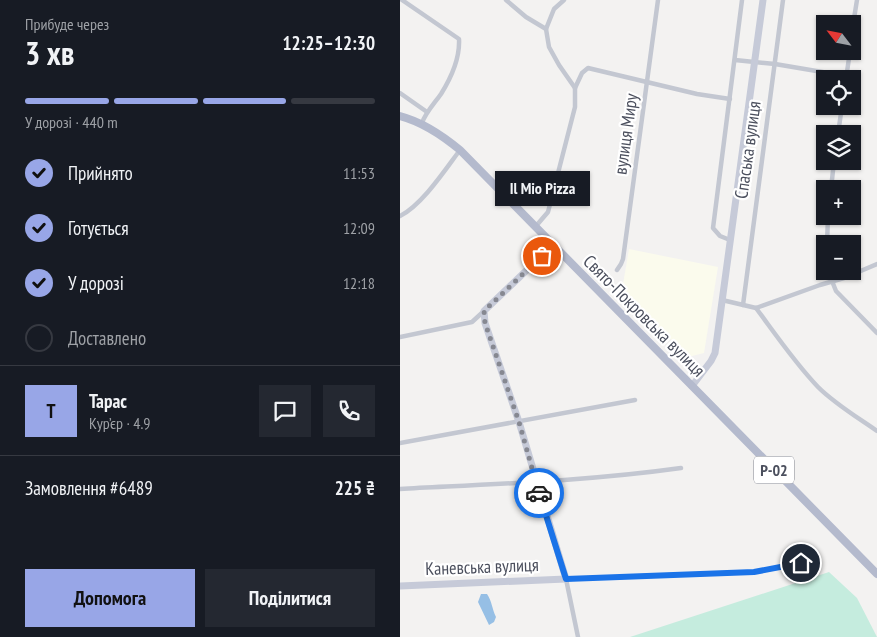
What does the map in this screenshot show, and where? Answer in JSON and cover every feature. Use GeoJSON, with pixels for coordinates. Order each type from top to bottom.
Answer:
{"type":"FeatureCollection","features":[{"type":"Feature","properties":{"kind":"main road","name":"Свято-Покровська вулиця"},"geometry":{"type":"LineString","coordinates":[[400,116],[422,124],[446,138],[460,150],[877,574]]}},
{"type":"Feature","properties":{"kind":"street"},"geometry":{"type":"LineString","coordinates":[[402,0],[459,39],[460,49],[451,74],[422,124]]}},
{"type":"Feature","properties":{"kind":"street"},"geometry":{"type":"LineString","coordinates":[[506,0],[526,17],[546,29]]}},
{"type":"Feature","properties":{"kind":"street"},"geometry":{"type":"LineString","coordinates":[[564,0],[554,9],[546,29],[549,46],[575,88]]}},
{"type":"Feature","properties":{"kind":"street","name":"вулиця Миру"},"geometry":{"type":"LineString","coordinates":[[617,270],[622,264],[623,259],[658,0]]}},
{"type":"Feature","properties":{"kind":"street"},"geometry":{"type":"LineString","coordinates":[[730,240],[720,236],[713,228],[742,0]]}},
{"type":"Feature","properties":{"kind":"street","name":"Спаська вулиця"},"geometry":{"type":"LineString","coordinates":[[692,386],[715,353],[763,0]]}},
{"type":"Feature","properties":{"kind":"street","name":"Спаська вулиця"},"geometry":{"type":"LineString","coordinates":[[743,305],[784,0]]}},
{"type":"Feature","properties":{"kind":"street"},"geometry":{"type":"LineString","coordinates":[[855,15],[857,0]]}},
{"type":"Feature","properties":{"kind":"street"},"geometry":{"type":"LineString","coordinates":[[735,60],[754,61],[816,72]]}},
{"type":"Feature","properties":{"kind":"street"},"geometry":{"type":"LineString","coordinates":[[536,226],[544,218],[551,202],[575,107],[575,88],[582,74],[588,68],[730,99]]}},
{"type":"Feature","properties":{"kind":"street"},"geometry":{"type":"LineString","coordinates":[[400,94],[428,112]]}},
{"type":"Feature","properties":{"kind":"street"},"geometry":{"type":"LineString","coordinates":[[400,216],[409,212],[424,196],[460,150]]}},
{"type":"Feature","properties":{"kind":"street"},"geometry":{"type":"LineString","coordinates":[[400,337],[472,322],[553,245]]}},
{"type":"Feature","properties":{"kind":"street"},"geometry":{"type":"LineString","coordinates":[[722,300],[756,308],[877,264]]}},
{"type":"Feature","properties":{"kind":"street"},"geometry":{"type":"LineString","coordinates":[[831,282],[836,291],[877,333]]}},
{"type":"Feature","properties":{"kind":"street"},"geometry":{"type":"LineString","coordinates":[[756,308],[819,388],[846,410],[877,430]]}},
{"type":"Feature","properties":{"kind":"street"},"geometry":{"type":"LineString","coordinates":[[484,311],[485,323],[519,422],[566,579],[578,637]]}},
{"type":"Feature","properties":{"kind":"street"},"geometry":{"type":"LineString","coordinates":[[400,443],[635,400]]}},
{"type":"Feature","properties":{"kind":"street"},"geometry":{"type":"LineString","coordinates":[[400,490],[624,476],[681,468]]}},
{"type":"Feature","properties":{"kind":"street"},"geometry":{"type":"LineString","coordinates":[[566,579],[754,572],[816,561]]}},
{"type":"Feature","properties":{"kind":"street","name":"Каневська вулиця"},"geometry":{"type":"LineString","coordinates":[[400,586],[566,579]]}},
{"type":"Feature","properties":{"kind":"shaded area"},"geometry":{"type":"Polygon","coordinates":[[[629,249],[718,267],[704,353],[688,357],[622,290],[629,249]]]}},
{"type":"Feature","properties":{"kind":"green space"},"geometry":{"type":"Polygon","coordinates":[[[829,572],[857,598],[877,637],[630,637],[829,572]]]}},
{"type":"Feature","properties":{"kind":"water"},"geometry":{"type":"Polygon","coordinates":[[[481,594],[487,594],[496,617],[494,622],[489,625],[478,602],[481,594]]]}},
{"type":"Feature","properties":{"kind":"way so far"},"geometry":{"type":"LineString","coordinates":[[539,493],[519,422],[485,323],[484,311],[542,256]]}},
{"type":"Feature","properties":{"kind":"place","name":"Il Mio Pizza"},"geometry":{"type":"Point","coordinates":[542,256]}},
{"type":"Feature","properties":{"kind":"route"},"geometry":{"type":"LineString","coordinates":[[539,493],[566,579],[754,572],[801,563]]}}]}
